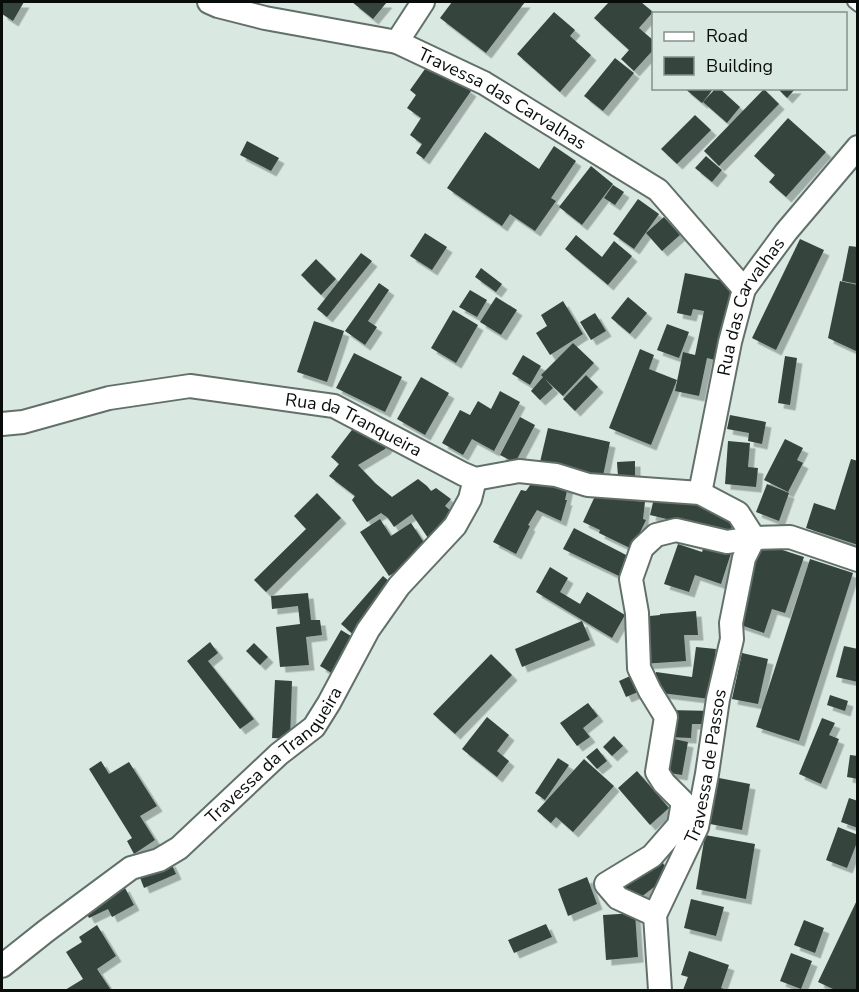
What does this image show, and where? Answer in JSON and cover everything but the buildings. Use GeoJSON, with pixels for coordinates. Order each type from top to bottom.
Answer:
{"type":"FeatureCollection","features":[{"type":"Feature","properties":{"kind":"street","name":"Travessa das Carvalhas"},"geometry":{"type":"LineString","coordinates":[[210,2],[265,18],[397,42],[484,83],[658,190],[744,289]]}},
{"type":"Feature","properties":{"kind":"street"},"geometry":{"type":"LineString","coordinates":[[397,42],[423,2]]}},
{"type":"Feature","properties":{"kind":"street","name":"Rua das Carvalhas"},"geometry":{"type":"LineString","coordinates":[[700,493],[730,342],[744,289],[786,232],[858,147]]}},
{"type":"Feature","properties":{"kind":"street","name":"Rua da Tranqueira"},"geometry":{"type":"LineString","coordinates":[[2,424],[23,422],[109,398],[190,386],[334,406],[475,479]]}},
{"type":"Feature","properties":{"kind":"street"},"geometry":{"type":"LineString","coordinates":[[475,479],[519,471],[556,475],[588,485],[700,493],[738,513],[754,538]]}},
{"type":"Feature","properties":{"kind":"street","name":"Travessa da Tranqueira"},"geometry":{"type":"LineString","coordinates":[[2,966],[131,868],[159,860],[179,848],[279,754],[314,727],[368,630],[399,586],[455,526],[470,499],[475,479]]}},
{"type":"Feature","properties":{"kind":"street"},"geometry":{"type":"LineString","coordinates":[[655,915],[618,898],[606,884],[652,856],[679,825],[683,802],[664,783],[657,772],[666,717],[639,668],[637,613],[631,579],[642,548],[656,535],[676,530],[727,542],[754,538],[790,537],[858,560]]}},
{"type":"Feature","properties":{"kind":"street","name":"Travessa de Passos"},"geometry":{"type":"LineString","coordinates":[[660,990],[655,915],[697,827],[718,699],[732,639],[730,623],[744,558],[754,538]]}},
{"type":"Feature","properties":{"kind":"lane"},"geometry":{"type":"LineString","coordinates":[[853,2],[858,6]]}}]}
